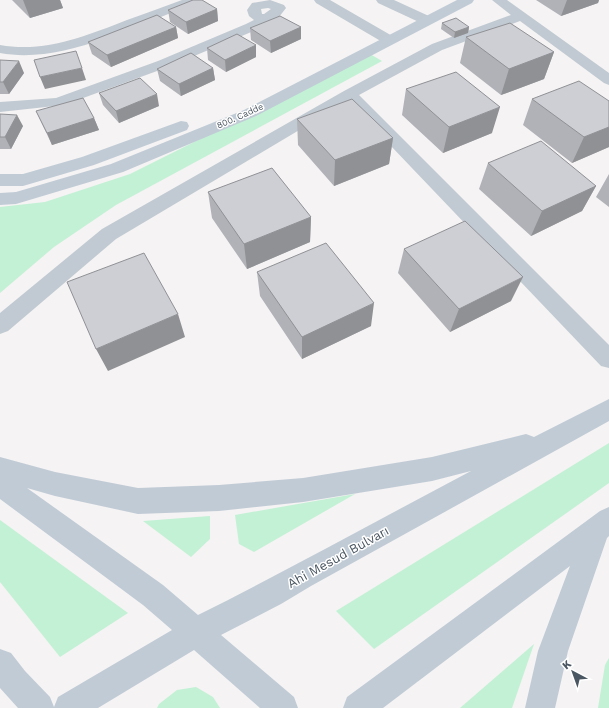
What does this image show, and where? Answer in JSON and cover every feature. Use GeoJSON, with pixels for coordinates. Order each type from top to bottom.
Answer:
{"type":"FeatureCollection","features":[{"type":"Feature","properties":{"kind":"main road","name":"800. Cadde"},"geometry":{"type":"LineString","coordinates":[[0,198],[16,198],[125,165],[250,113],[400,43],[419,17],[439,0]]}},
{"type":"Feature","properties":{"kind":"main road","name":"800. Cadde"},"geometry":{"type":"LineString","coordinates":[[419,17],[467,0]]}},
{"type":"Feature","properties":{"kind":"main road","name":"800. Cadde"},"geometry":{"type":"LineString","coordinates":[[294,74],[400,43]]}},
{"type":"Feature","properties":{"kind":"main road","name":"800. Cadde"},"geometry":{"type":"LineString","coordinates":[[0,180],[22,180],[88,161],[218,112],[239,102]]}},
{"type":"Feature","properties":{"kind":"main road","name":"Ahi Mesud Bulvarı"},"geometry":{"type":"LineString","coordinates":[[69,708],[196,632],[271,594],[301,576],[609,409]]}},
{"type":"Feature","properties":{"kind":"main road"},"geometry":{"type":"LineString","coordinates":[[0,469],[55,484],[138,500],[219,498],[303,490],[432,469],[560,436]]}},
{"type":"Feature","properties":{"kind":"main road"},"geometry":{"type":"LineString","coordinates":[[0,484],[153,594],[283,708]]}},
{"type":"Feature","properties":{"kind":"main road"},"geometry":{"type":"LineString","coordinates":[[358,708],[603,524]]}},
{"type":"Feature","properties":{"kind":"main road"},"geometry":{"type":"LineString","coordinates":[[540,708],[553,651],[603,524]]}},
{"type":"Feature","properties":{"kind":"main road"},"geometry":{"type":"LineString","coordinates":[[0,664],[14,682],[39,708]]}},
{"type":"Feature","properties":{"kind":"street"},"geometry":{"type":"LineString","coordinates":[[0,49],[12,53],[36,52],[76,44],[194,0]]}},
{"type":"Feature","properties":{"kind":"street"},"geometry":{"type":"LineString","coordinates":[[321,0],[400,43],[437,47],[522,16]]}},
{"type":"Feature","properties":{"kind":"street"},"geometry":{"type":"LineString","coordinates":[[384,0],[419,17]]}},
{"type":"Feature","properties":{"kind":"street"},"geometry":{"type":"LineString","coordinates":[[499,0],[609,80]]}},
{"type":"Feature","properties":{"kind":"street"},"geometry":{"type":"LineString","coordinates":[[148,4],[160,12]]}},
{"type":"Feature","properties":{"kind":"street"},"geometry":{"type":"LineString","coordinates":[[0,107],[58,102],[163,64],[251,27],[265,19]]}},
{"type":"Feature","properties":{"kind":"street"},"geometry":{"type":"LineString","coordinates":[[0,326],[109,234],[348,94],[400,43]]}},
{"type":"Feature","properties":{"kind":"street"},"geometry":{"type":"LineString","coordinates":[[348,94],[603,352]]}},
{"type":"Feature","properties":{"kind":"green space"},"geometry":{"type":"Polygon","coordinates":[[[370,54],[382,61],[116,205],[54,247],[0,293],[0,207],[45,202],[130,174],[370,54]]]}},
{"type":"Feature","properties":{"kind":"green space"},"geometry":{"type":"Polygon","coordinates":[[[609,443],[609,483],[374,649],[336,611],[609,443]]]}},
{"type":"Feature","properties":{"kind":"green space"},"geometry":{"type":"Polygon","coordinates":[[[355,494],[254,552],[239,544],[235,515],[355,494]]]}},
{"type":"Feature","properties":{"kind":"green space"},"geometry":{"type":"Polygon","coordinates":[[[210,516],[210,539],[191,557],[143,521],[210,516]]]}},
{"type":"Feature","properties":{"kind":"green space"},"geometry":{"type":"Polygon","coordinates":[[[0,520],[128,613],[60,657],[0,582],[0,520]]]}},
{"type":"Feature","properties":{"kind":"green space"},"geometry":{"type":"Polygon","coordinates":[[[534,644],[512,708],[460,708],[534,644]]]}},
{"type":"Feature","properties":{"kind":"green space"},"geometry":{"type":"Polygon","coordinates":[[[609,658],[609,708],[598,708],[605,665],[609,658]]]}},
{"type":"Feature","properties":{"kind":"green space"},"geometry":{"type":"Polygon","coordinates":[[[196,687],[213,697],[220,708],[157,708],[159,704],[177,690],[196,687]]]}},
{"type":"Feature","properties":{"kind":"building"},"geometry":{"type":"Polygon","coordinates":[[[193,0],[202,0],[217,9],[186,22],[168,10],[193,0]]]}},
{"type":"Feature","properties":{"kind":"building"},"geometry":{"type":"Polygon","coordinates":[[[157,15],[176,27],[107,55],[88,42],[157,15]]]}},
{"type":"Feature","properties":{"kind":"building"},"geometry":{"type":"Polygon","coordinates":[[[280,16],[301,27],[270,41],[250,28],[280,16]]]}},
{"type":"Feature","properties":{"kind":"building"},"geometry":{"type":"Polygon","coordinates":[[[456,18],[469,27],[455,32],[442,23],[456,18]]]}},
{"type":"Feature","properties":{"kind":"building"},"geometry":{"type":"Polygon","coordinates":[[[510,23],[554,52],[509,69],[466,37],[510,23]]]}},
{"type":"Feature","properties":{"kind":"building"},"geometry":{"type":"Polygon","coordinates":[[[237,34],[256,45],[225,60],[207,48],[237,34]]]}},
{"type":"Feature","properties":{"kind":"building"},"geometry":{"type":"Polygon","coordinates":[[[76,51],[82,68],[40,77],[34,60],[76,51]]]}},
{"type":"Feature","properties":{"kind":"building"},"geometry":{"type":"Polygon","coordinates":[[[191,53],[213,68],[179,84],[157,69],[191,53]]]}},
{"type":"Feature","properties":{"kind":"building"},"geometry":{"type":"Polygon","coordinates":[[[0,60],[19,61],[3,82],[0,82],[0,60]]]}},
{"type":"Feature","properties":{"kind":"building"},"geometry":{"type":"Polygon","coordinates":[[[456,72],[500,107],[449,127],[406,89],[456,72]]]}},
{"type":"Feature","properties":{"kind":"building"},"geometry":{"type":"Polygon","coordinates":[[[140,78],[157,94],[116,111],[99,93],[140,78]]]}},
{"type":"Feature","properties":{"kind":"building"},"geometry":{"type":"Polygon","coordinates":[[[579,81],[609,101],[609,127],[584,137],[532,99],[579,81]]]}},
{"type":"Feature","properties":{"kind":"building"},"geometry":{"type":"Polygon","coordinates":[[[83,98],[94,118],[47,133],[36,111],[83,98]]]}},
{"type":"Feature","properties":{"kind":"building"},"geometry":{"type":"Polygon","coordinates":[[[352,99],[393,138],[335,160],[297,119],[352,99]]]}},
{"type":"Feature","properties":{"kind":"building"},"geometry":{"type":"Polygon","coordinates":[[[0,114],[17,115],[5,137],[0,137],[0,114]]]}},
{"type":"Feature","properties":{"kind":"building"},"geometry":{"type":"Polygon","coordinates":[[[541,141],[596,186],[542,211],[488,163],[541,141]]]}},
{"type":"Feature","properties":{"kind":"building"},"geometry":{"type":"Polygon","coordinates":[[[272,168],[311,217],[244,244],[208,192],[272,168]]]}},
{"type":"Feature","properties":{"kind":"building"},"geometry":{"type":"Polygon","coordinates":[[[465,221],[523,277],[459,309],[404,249],[465,221]]]}},
{"type":"Feature","properties":{"kind":"building"},"geometry":{"type":"Polygon","coordinates":[[[326,243],[374,303],[302,337],[257,272],[326,243]]]}},
{"type":"Feature","properties":{"kind":"building"},"geometry":{"type":"Polygon","coordinates":[[[144,253],[178,314],[96,349],[67,282],[144,253]]]}}]}
